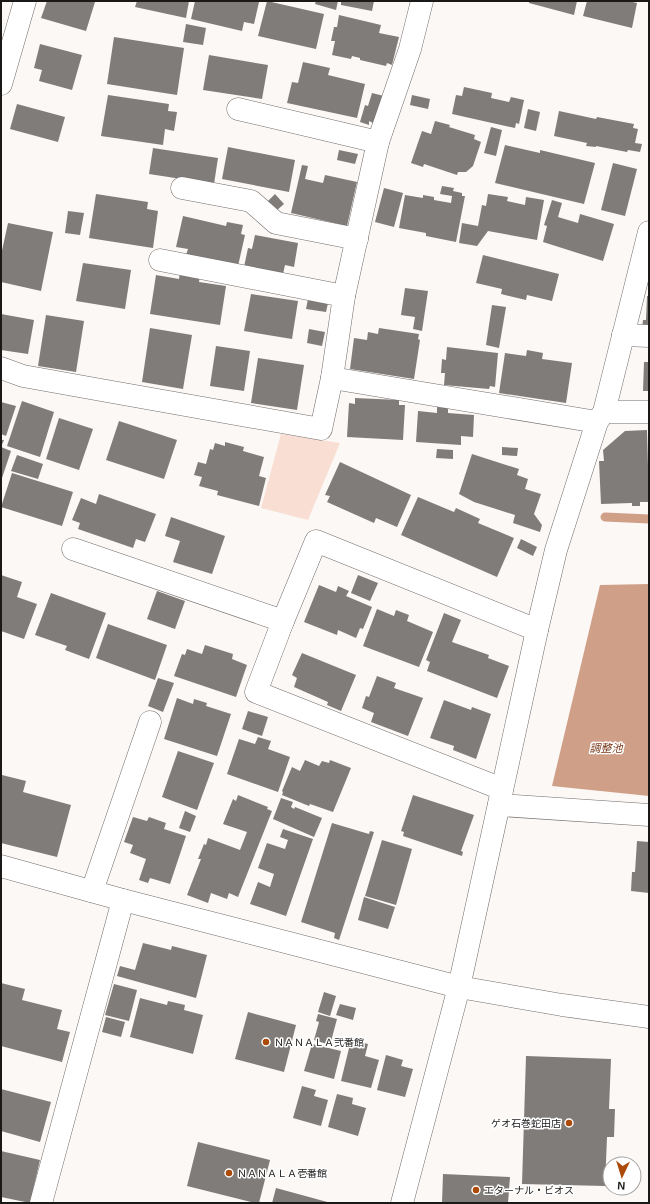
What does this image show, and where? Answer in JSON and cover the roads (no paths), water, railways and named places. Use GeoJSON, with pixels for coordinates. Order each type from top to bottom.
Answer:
{"type":"FeatureCollection","features":[{"type":"Feature","properties":{"kind":"street"},"geometry":{"type":"LineString","coordinates":[[1,84],[25,1]]}},
{"type":"Feature","properties":{"kind":"street"},"geometry":{"type":"LineString","coordinates":[[1,368],[23,376],[321,428],[332,378],[344,296],[378,142],[410,49],[422,1]]}},
{"type":"Feature","properties":{"kind":"street"},"geometry":{"type":"LineString","coordinates":[[238,108],[378,142]]}},
{"type":"Feature","properties":{"kind":"street"},"geometry":{"type":"LineString","coordinates":[[182,188],[251,201],[276,223],[357,239]]}},
{"type":"Feature","properties":{"kind":"street"},"geometry":{"type":"LineString","coordinates":[[402,1203],[459,987],[537,630],[556,550],[601,417],[623,335],[646,260],[649,232]]}},
{"type":"Feature","properties":{"kind":"street"},"geometry":{"type":"LineString","coordinates":[[160,260],[344,296]]}},
{"type":"Feature","properties":{"kind":"street"},"geometry":{"type":"LineString","coordinates":[[623,335],[649,336]]}},
{"type":"Feature","properties":{"kind":"street"},"geometry":{"type":"LineString","coordinates":[[332,378],[601,417],[649,412]]}},
{"type":"Feature","properties":{"kind":"street"},"geometry":{"type":"LineString","coordinates":[[537,630],[316,541],[256,692],[500,797],[649,815]]}},
{"type":"Feature","properties":{"kind":"street"},"geometry":{"type":"LineString","coordinates":[[73,549],[283,621]]}},
{"type":"Feature","properties":{"kind":"street"},"geometry":{"type":"LineString","coordinates":[[92,891],[150,722]]}},
{"type":"Feature","properties":{"kind":"street"},"geometry":{"type":"LineString","coordinates":[[1,866],[123,900],[459,987],[562,1005],[649,1017]]}},
{"type":"Feature","properties":{"kind":"street"},"geometry":{"type":"LineString","coordinates":[[41,1203],[123,900]]}},
{"type":"Feature","properties":{"kind":"water","name":"調整池"},"geometry":{"type":"Polygon","coordinates":[[[649,584],[649,796],[552,786],[600,585],[649,584]]]}},
{"type":"Feature","properties":{"kind":"waterway"},"geometry":{"type":"LineString","coordinates":[[605,517],[649,519]]}},
{"type":"Feature","properties":{"kind":"place","name":"ＮＡＮＡＬＡ弐番館"},"geometry":{"type":"Point","coordinates":[266,1042]}},
{"type":"Feature","properties":{"kind":"place","name":"ゲオ石巻蛇田店"},"geometry":{"type":"Point","coordinates":[569,1123]}},
{"type":"Feature","properties":{"kind":"place","name":"ＮＡＮＡＬＡ壱番館"},"geometry":{"type":"Point","coordinates":[229,1173]}},
{"type":"Feature","properties":{"kind":"place","name":"エターナル・ビオス"},"geometry":{"type":"Point","coordinates":[476,1190]}}]}
